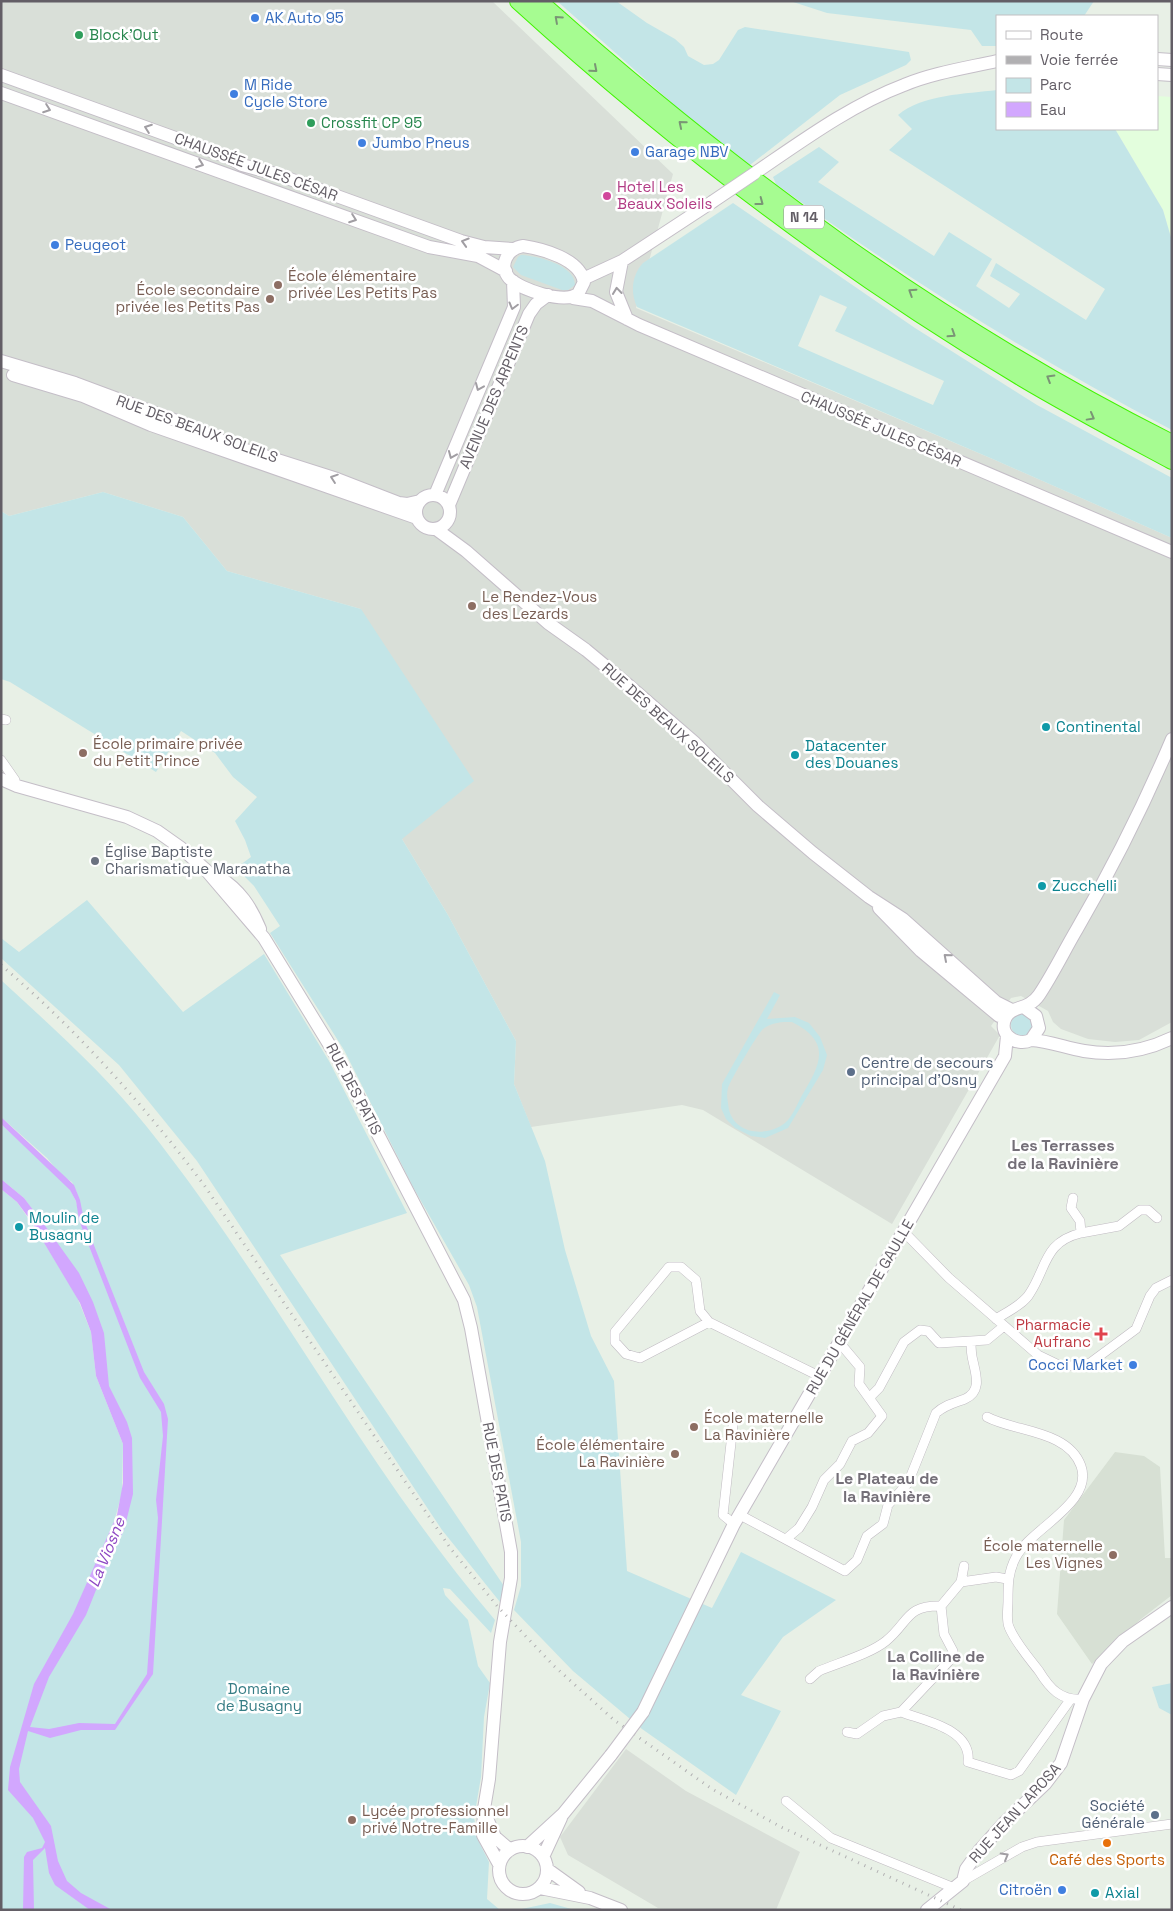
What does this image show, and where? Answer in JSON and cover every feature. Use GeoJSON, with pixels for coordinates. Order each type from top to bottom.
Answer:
{"type":"FeatureCollection","features":[{"type":"Feature","properties":{"kind":"highway","name":"N 14"},"geometry":{"type":"LineString","coordinates":[[518,1],[595,70],[703,158],[796,228],[910,306],[1018,375],[1172,461]]}},
{"type":"Feature","properties":{"kind":"highway","name":"N 14"},"geometry":{"type":"LineString","coordinates":[[539,1],[689,130],[835,241],[1005,352],[1092,403],[1172,443]]}},
{"type":"Feature","properties":{"kind":"main road"},"geometry":{"type":"LineString","coordinates":[[1158,59],[1172,60]]}},
{"type":"Feature","properties":{"kind":"main road"},"geometry":{"type":"LineString","coordinates":[[573,298],[583,283],[602,269],[622,261],[833,122],[881,95],[916,80],[996,62]]}},
{"type":"Feature","properties":{"kind":"main road"},"geometry":{"type":"LineString","coordinates":[[956,71],[996,69]]}},
{"type":"Feature","properties":{"kind":"main road"},"geometry":{"type":"LineString","coordinates":[[1158,74],[1172,75]]}},
{"type":"Feature","properties":{"kind":"main road","name":"CHAUSSÉE JULES CÉSAR"},"geometry":{"type":"LineString","coordinates":[[1,75],[228,157],[242,165],[276,174],[462,241],[484,247],[513,249],[523,246],[540,250],[576,266],[602,269]]}},
{"type":"Feature","properties":{"kind":"main road","name":"CHAUSSÉE JULES CÉSAR"},"geometry":{"type":"LineString","coordinates":[[1,93],[429,247],[478,256],[510,276],[548,295],[563,299],[573,298],[592,301],[627,319],[1172,552]]}},
{"type":"Feature","properties":{"kind":"main road","name":"AVENUE DES ARPENTS"},"geometry":{"type":"LineString","coordinates":[[434,495],[514,308],[506,257],[513,249]]}},
{"type":"Feature","properties":{"kind":"main road"},"geometry":{"type":"LineString","coordinates":[[622,261],[616,280],[616,292],[627,319]]}},
{"type":"Feature","properties":{"kind":"main road"},"geometry":{"type":"LineString","coordinates":[[576,266],[592,301]]}},
{"type":"Feature","properties":{"kind":"main road","name":"AVENUE DES ARPENTS"},"geometry":{"type":"LineString","coordinates":[[449,511],[529,314],[536,304],[548,295]]}},
{"type":"Feature","properties":{"kind":"main road","name":"RUE DES BEAUX SOLEILS"},"geometry":{"type":"LineString","coordinates":[[1,361],[28,371],[75,383],[193,427],[233,446],[336,479],[399,503],[407,504],[420,501]]}},
{"type":"Feature","properties":{"kind":"main road","name":"RUE DES BEAUX SOLEILS"},"geometry":{"type":"LineString","coordinates":[[1,370],[83,396],[144,422],[417,518]]}},
{"type":"Feature","properties":{"kind":"main road"},"geometry":{"type":"LineString","coordinates":[[434,495],[444,499],[449,511],[445,524],[436,529],[423,526],[417,518],[417,508],[420,501],[427,496],[434,495]]}},
{"type":"Feature","properties":{"kind":"main road","name":"RUE DES BEAUX SOLEILS"},"geometry":{"type":"LineString","coordinates":[[449,511],[454,532],[466,551]]}},
{"type":"Feature","properties":{"kind":"main road","name":"RUE DES BEAUX SOLEILS"},"geometry":{"type":"LineString","coordinates":[[436,529],[466,551],[530,609],[627,684],[694,742],[758,806],[827,865],[869,897],[903,919],[996,1002],[1028,1014],[1058,1045]]}},
{"type":"Feature","properties":{"kind":"main road"},"geometry":{"type":"LineString","coordinates":[[1005,1056],[1007,1036],[1004,1022],[1028,1014],[1122,851],[1172,739]]}},
{"type":"Feature","properties":{"kind":"main road","name":"RUE DES PATIS"},"geometry":{"type":"LineString","coordinates":[[1,771],[35,790]]}},
{"type":"Feature","properties":{"kind":"main road","name":"RUE DES PATIS"},"geometry":{"type":"LineString","coordinates":[[1,779],[146,825],[181,848],[206,870],[264,938],[343,1067],[464,1300],[471,1328],[511,1552],[511,1578],[499,1649],[483,1834],[499,1864]]}},
{"type":"Feature","properties":{"kind":"main road","name":"RUE DES BEAUX SOLEILS"},"geometry":{"type":"LineString","coordinates":[[869,897],[921,951],[1004,1022]]}},
{"type":"Feature","properties":{"kind":"main road"},"geometry":{"type":"LineString","coordinates":[[1005,1056],[1038,1033],[1028,1014]]}},
{"type":"Feature","properties":{"kind":"main road"},"geometry":{"type":"LineString","coordinates":[[1007,1036],[1026,1042],[1058,1045],[1086,1051],[1123,1052],[1148,1048],[1172,1038]]}},
{"type":"Feature","properties":{"kind":"main road","name":"RUE DU GÉNÉRAL DE GAULLE"},"geometry":{"type":"LineString","coordinates":[[527,1847],[563,1814],[643,1712],[737,1520],[1005,1056]]}},
{"type":"Feature","properties":{"kind":"main road","name":"RUE JEAN LAROSA"},"geometry":{"type":"LineString","coordinates":[[958,1884],[979,1851],[1045,1784],[1061,1763],[1076,1700],[1101,1664],[1123,1641],[1172,1607]]}},
{"type":"Feature","properties":{"kind":"main road"},"geometry":{"type":"LineString","coordinates":[[484,1809],[489,1828],[495,1837],[510,1850]]}},
{"type":"Feature","properties":{"kind":"main road","name":"RUE DU GÉNÉRAL DE GAULLE"},"geometry":{"type":"LineString","coordinates":[[545,1863],[563,1814]]}},
{"type":"Feature","properties":{"kind":"main road"},"geometry":{"type":"LineString","coordinates":[[545,1863],[545,1879],[540,1888],[530,1894],[519,1894],[508,1890],[498,1874],[499,1864],[510,1850],[527,1847],[536,1850],[545,1863],[590,1898]]}},
{"type":"Feature","properties":{"kind":"main road"},"geometry":{"type":"LineString","coordinates":[[927,1910],[958,1884]]}},
{"type":"Feature","properties":{"kind":"main road"},"geometry":{"type":"LineString","coordinates":[[540,1888],[590,1898],[621,1910]]}},
{"type":"Feature","properties":{"kind":"street"},"geometry":{"type":"LineString","coordinates":[[1,760],[16,780]]}},
{"type":"Feature","properties":{"kind":"street"},"geometry":{"type":"LineString","coordinates":[[1073,1198],[1071,1208],[1080,1221],[1081,1234]]}},
{"type":"Feature","properties":{"kind":"street"},"geometry":{"type":"LineString","coordinates":[[996,1319],[1030,1294],[1048,1252],[1072,1236],[1119,1226],[1140,1210],[1148,1210],[1157,1218]]}},
{"type":"Feature","properties":{"kind":"street"},"geometry":{"type":"LineString","coordinates":[[904,1232],[949,1278],[1038,1355],[1063,1367],[1090,1363],[1136,1330],[1150,1296],[1156,1288],[1172,1280]]}},
{"type":"Feature","properties":{"kind":"street"},"geometry":{"type":"LineString","coordinates":[[709,1322],[640,1358],[626,1354],[615,1342],[615,1332],[668,1267],[681,1267],[696,1280],[700,1311],[709,1322],[821,1377]]}},
{"type":"Feature","properties":{"kind":"street"},"geometry":{"type":"LineString","coordinates":[[869,1398],[879,1388],[904,1342],[920,1330],[928,1332],[939,1343],[987,1340],[1004,1326]]}},
{"type":"Feature","properties":{"kind":"street"},"geometry":{"type":"LineString","coordinates":[[734,1416],[723,1515],[786,1538],[845,1571],[857,1560],[867,1536],[883,1524],[888,1505],[908,1483],[936,1413],[944,1406],[968,1398],[976,1390],[977,1376],[972,1360],[971,1341]]}},
{"type":"Feature","properties":{"kind":"street"},"geometry":{"type":"LineString","coordinates":[[786,1538],[799,1528],[812,1507],[824,1480],[840,1464],[852,1441],[868,1434],[882,1416],[859,1384],[860,1367],[839,1342]]}},
{"type":"Feature","properties":{"kind":"street"},"geometry":{"type":"LineString","coordinates":[[847,1732],[857,1734],[883,1716],[901,1712],[951,1730],[962,1741],[969,1755],[968,1762],[1011,1775],[1019,1772],[1076,1700],[1050,1689],[1009,1626],[1007,1578],[1017,1555],[1054,1517],[1067,1508],[1080,1488],[1081,1466],[1075,1454],[1051,1436],[999,1424],[987,1417]]}},
{"type":"Feature","properties":{"kind":"street"},"geometry":{"type":"LineString","coordinates":[[901,1712],[950,1660],[953,1651],[944,1634],[941,1606],[961,1582],[964,1566]]}},
{"type":"Feature","properties":{"kind":"street"},"geometry":{"type":"LineString","coordinates":[[961,1582],[996,1577],[1007,1578]]}},
{"type":"Feature","properties":{"kind":"street"},"geometry":{"type":"LineString","coordinates":[[810,1679],[819,1671],[886,1642],[909,1616],[924,1605],[941,1606]]}},
{"type":"Feature","properties":{"kind":"street"},"geometry":{"type":"LineString","coordinates":[[786,1801],[831,1838],[958,1884],[1022,1847],[1037,1842],[1172,1824]]}},
{"type":"Feature","properties":{"kind":"shaded area"},"geometry":{"type":"Polygon","coordinates":[[[1,1],[492,1],[673,174],[636,308],[995,460],[1172,538],[1172,1022],[1139,1040],[1115,1042],[1088,1039],[1061,1029],[1053,1022],[1048,1011],[1021,996],[1011,998],[991,1026],[1000,1035],[892,1224],[703,1110],[682,1105],[531,1127],[514,1084],[516,1041],[448,915],[402,839],[361,609],[227,571],[183,517],[103,492],[9,516],[1,511],[1,1]]]}},
{"type":"Feature","properties":{"kind":"shaded area"},"geometry":{"type":"Polygon","coordinates":[[[1158,96],[1172,97],[1172,241],[1163,210],[1116,130],[1158,130],[1158,96]]]}},
{"type":"Feature","properties":{"kind":"shaded area","name":"École maternelle Les Vignes"},"geometry":{"type":"Polygon","coordinates":[[[1115,1452],[1144,1456],[1160,1467],[1165,1558],[1172,1558],[1172,1595],[1141,1619],[1092,1664],[1057,1614],[1064,1520],[1115,1452]]]}},
{"type":"Feature","properties":{"kind":"shaded area"},"geometry":{"type":"Polygon","coordinates":[[[626,1749],[686,1791],[800,1852],[776,1910],[658,1908],[568,1855],[560,1837],[626,1749]]]}},
{"type":"Feature","properties":{"kind":"green space"},"geometry":{"type":"Polygon","coordinates":[[[557,1],[616,1],[647,23],[675,39],[684,47],[688,56],[704,65],[713,64],[719,60],[738,30],[745,27],[909,52],[911,60],[906,65],[840,95],[750,165],[681,111],[557,1]]]}},
{"type":"Feature","properties":{"kind":"green space"},"geometry":{"type":"Polygon","coordinates":[[[790,1],[1094,1],[1085,15],[996,15],[996,46],[982,46],[971,30],[827,13],[790,1]]]}},
{"type":"Feature","properties":{"kind":"green space"},"geometry":{"type":"Polygon","coordinates":[[[996,90],[996,130],[1116,130],[1163,210],[1172,241],[1172,430],[1019,345],[920,283],[776,184],[773,177],[819,147],[839,162],[818,182],[934,256],[949,232],[992,259],[976,286],[1009,308],[1020,294],[990,276],[996,263],[1086,320],[1105,289],[889,150],[912,129],[898,115],[920,103],[959,94],[996,90]]]}},
{"type":"Feature","properties":{"kind":"green space"},"geometry":{"type":"Polygon","coordinates":[[[733,203],[915,328],[1037,405],[1172,478],[1172,538],[637,307],[633,295],[633,284],[636,273],[643,263],[733,203]],[[820,295],[798,346],[933,405],[944,381],[835,331],[847,307],[820,295]]]}},
{"type":"Feature","properties":{"kind":"green space"},"geometry":{"type":"Polygon","coordinates":[[[521,255],[537,257],[562,267],[569,272],[575,285],[568,290],[562,290],[521,275],[513,267],[521,255]]]}},
{"type":"Feature","properties":{"kind":"green space"},"geometry":{"type":"Polygon","coordinates":[[[103,492],[183,517],[227,571],[361,609],[474,781],[402,839],[448,915],[516,1041],[514,1084],[545,1161],[565,1250],[591,1336],[614,1381],[627,1571],[712,1608],[741,1552],[836,1600],[783,1637],[741,1695],[781,1711],[736,1795],[642,1729],[573,1671],[514,1610],[521,1586],[521,1542],[477,1307],[469,1285],[413,1187],[344,1050],[270,933],[280,926],[254,886],[236,868],[251,857],[235,821],[257,797],[233,777],[215,753],[181,731],[156,772],[10,682],[1,679],[1,511],[9,516],[103,492]]]}},
{"type":"Feature","properties":{"kind":"green space"},"geometry":{"type":"Polygon","coordinates":[[[87,900],[183,1012],[264,954],[329,1061],[407,1213],[280,1255],[504,1586],[500,1602],[442,1530],[197,1161],[119,1065],[1,958],[1,938],[19,952],[87,900]]]}},
{"type":"Feature","properties":{"kind":"green space","name":"Domaine de Busagny"},"geometry":{"type":"Polygon","coordinates":[[[1,980],[95,1069],[147,1127],[193,1187],[236,1249],[403,1501],[495,1620],[491,1633],[450,1589],[443,1588],[445,1595],[468,1620],[478,1666],[490,1683],[484,1717],[481,1777],[474,1818],[479,1842],[489,1862],[487,1899],[500,1910],[1,1910],[1,1189],[17,1202],[39,1234],[77,1297],[91,1332],[96,1376],[123,1444],[122,1493],[112,1529],[119,1525],[128,1455],[106,1390],[97,1332],[49,1233],[24,1198],[1,1179],[1,1124],[69,1187],[76,1201],[79,1215],[77,1193],[72,1182],[61,1175],[47,1158],[1,1117],[1,980]]]}},
{"type":"Feature","properties":{"kind":"green space"},"geometry":{"type":"Polygon","coordinates":[[[774,992],[780,995],[767,1019],[795,1017],[809,1023],[820,1037],[827,1055],[823,1070],[788,1128],[765,1138],[751,1136],[735,1128],[726,1119],[721,1108],[722,1084],[774,992]],[[785,1022],[770,1025],[760,1032],[728,1088],[729,1110],[738,1125],[745,1129],[761,1132],[778,1127],[790,1118],[813,1075],[819,1056],[814,1038],[792,1022],[785,1022]]]}},
{"type":"Feature","properties":{"kind":"green space"},"geometry":{"type":"Polygon","coordinates":[[[1022,1014],[1030,1017],[1033,1025],[1030,1033],[1022,1036],[1014,1033],[1011,1025],[1014,1017],[1022,1014]]]}},
{"type":"Feature","properties":{"kind":"green space"},"geometry":{"type":"Polygon","coordinates":[[[1172,1683],[1172,1715],[1159,1708],[1152,1687],[1172,1683]]]}},
{"type":"Feature","properties":{"kind":"green space"},"geometry":{"type":"Polygon","coordinates":[[[550,1903],[575,1910],[517,1910],[550,1903]]]}},
{"type":"Feature","properties":{"kind":"water","name":"La Viosne"},"geometry":{"type":"Polygon","coordinates":[[[1,1117],[74,1185],[80,1200],[84,1220],[144,1372],[164,1404],[168,1419],[153,1674],[115,1730],[81,1730],[50,1738],[28,1731],[19,1769],[20,1782],[51,1826],[58,1861],[67,1881],[81,1893],[112,1910],[90,1910],[55,1885],[49,1873],[45,1848],[33,1860],[34,1910],[23,1910],[24,1857],[27,1852],[42,1848],[45,1842],[33,1818],[8,1790],[10,1767],[34,1684],[73,1614],[117,1515],[123,1483],[123,1444],[96,1376],[91,1332],[80,1303],[31,1221],[17,1202],[1,1189],[1,1179],[24,1198],[79,1273],[93,1302],[104,1333],[109,1386],[127,1422],[132,1438],[133,1494],[124,1530],[106,1565],[86,1615],[49,1677],[30,1727],[49,1729],[79,1723],[115,1724],[147,1674],[158,1518],[156,1500],[163,1436],[161,1412],[140,1378],[79,1220],[76,1201],[70,1190],[1,1124],[1,1117]]]}},
{"type":"Feature","properties":{"kind":"railway"},"geometry":{"type":"LineString","coordinates":[[1,965],[57,1016],[109,1069],[181,1155],[204,1185],[451,1549],[498,1607],[554,1666],[614,1720],[712,1789],[781,1827],[961,1910]]}},
{"type":"Feature","properties":{"kind":"place","name":"AK Auto 95"},"geometry":{"type":"Point","coordinates":[255,18]}},
{"type":"Feature","properties":{"kind":"place","name":"Block'Out"},"geometry":{"type":"Point","coordinates":[79,35]}},
{"type":"Feature","properties":{"kind":"place","name":"M Ride Cycle Store"},"geometry":{"type":"Point","coordinates":[234,94]}},
{"type":"Feature","properties":{"kind":"place","name":"Crossfit CP 95"},"geometry":{"type":"Point","coordinates":[311,123]}},
{"type":"Feature","properties":{"kind":"place","name":"Jumbo Pneus"},"geometry":{"type":"Point","coordinates":[362,143]}},
{"type":"Feature","properties":{"kind":"place","name":"Garage NBV"},"geometry":{"type":"Point","coordinates":[635,152]}},
{"type":"Feature","properties":{"kind":"place","name":"Hotel Les Beaux Soleils"},"geometry":{"type":"Point","coordinates":[607,196]}},
{"type":"Feature","properties":{"kind":"place","name":"Peugeot"},"geometry":{"type":"Point","coordinates":[55,245]}},
{"type":"Feature","properties":{"kind":"place","name":"École élémentaire privée Les Petits Pas"},"geometry":{"type":"Point","coordinates":[278,285]}},
{"type":"Feature","properties":{"kind":"place","name":"École secondaire privée les Petits Pas"},"geometry":{"type":"Point","coordinates":[270,299]}},
{"type":"Feature","properties":{"kind":"place","name":"Le Rendez-Vous des Lezards"},"geometry":{"type":"Point","coordinates":[472,606]}},
{"type":"Feature","properties":{"kind":"place","name":"Continental"},"geometry":{"type":"Point","coordinates":[1046,727]}},
{"type":"Feature","properties":{"kind":"place","name":"École primaire privée du Petit Prince"},"geometry":{"type":"Point","coordinates":[83,753]}},
{"type":"Feature","properties":{"kind":"place","name":"Datacenter des Douanes"},"geometry":{"type":"Point","coordinates":[795,755]}},
{"type":"Feature","properties":{"kind":"place","name":"Église Baptiste Charismatique Maranatha"},"geometry":{"type":"Point","coordinates":[95,861]}},
{"type":"Feature","properties":{"kind":"place","name":"Zucchelli"},"geometry":{"type":"Point","coordinates":[1042,886]}},
{"type":"Feature","properties":{"kind":"place","name":"Centre de secours principal d'Osny"},"geometry":{"type":"Point","coordinates":[851,1072]}},
{"type":"Feature","properties":{"kind":"place","name":"Moulin de Busagny"},"geometry":{"type":"Point","coordinates":[19,1227]}},
{"type":"Feature","properties":{"kind":"place","name":"Pharmacie Aufranc"},"geometry":{"type":"Point","coordinates":[1101,1334]}},
{"type":"Feature","properties":{"kind":"place","name":"Cocci Market"},"geometry":{"type":"Point","coordinates":[1133,1365]}},
{"type":"Feature","properties":{"kind":"place","name":"École maternelle La Ravinière"},"geometry":{"type":"Point","coordinates":[694,1427]}},
{"type":"Feature","properties":{"kind":"place","name":"École élémentaire La Ravinière"},"geometry":{"type":"Point","coordinates":[675,1454]}},
{"type":"Feature","properties":{"kind":"place","name":"École maternelle Les Vignes"},"geometry":{"type":"Point","coordinates":[1113,1555]}},
{"type":"Feature","properties":{"kind":"place","name":"Société Générale"},"geometry":{"type":"Point","coordinates":[1155,1815]}},
{"type":"Feature","properties":{"kind":"place","name":"Lycée professionnel privé Notre-Famille"},"geometry":{"type":"Point","coordinates":[352,1820]}},
{"type":"Feature","properties":{"kind":"place","name":"Café des Sports"},"geometry":{"type":"Point","coordinates":[1107,1843]}},
{"type":"Feature","properties":{"kind":"place","name":"Citroën"},"geometry":{"type":"Point","coordinates":[1062,1890]}},
{"type":"Feature","properties":{"kind":"place","name":"Axial"},"geometry":{"type":"Point","coordinates":[1095,1893]}},
{"type":"Feature","properties":{"kind":"district","name":"Les Terrasses de la Ravinière"},"geometry":{"type":"Point","coordinates":[1063,1154]}},
{"type":"Feature","properties":{"kind":"district","name":"Le Plateau de la Ravinière"},"geometry":{"type":"Point","coordinates":[887,1487]}},
{"type":"Feature","properties":{"kind":"district","name":"La Colline de la Ravinière"},"geometry":{"type":"Point","coordinates":[936,1665]}}]}
